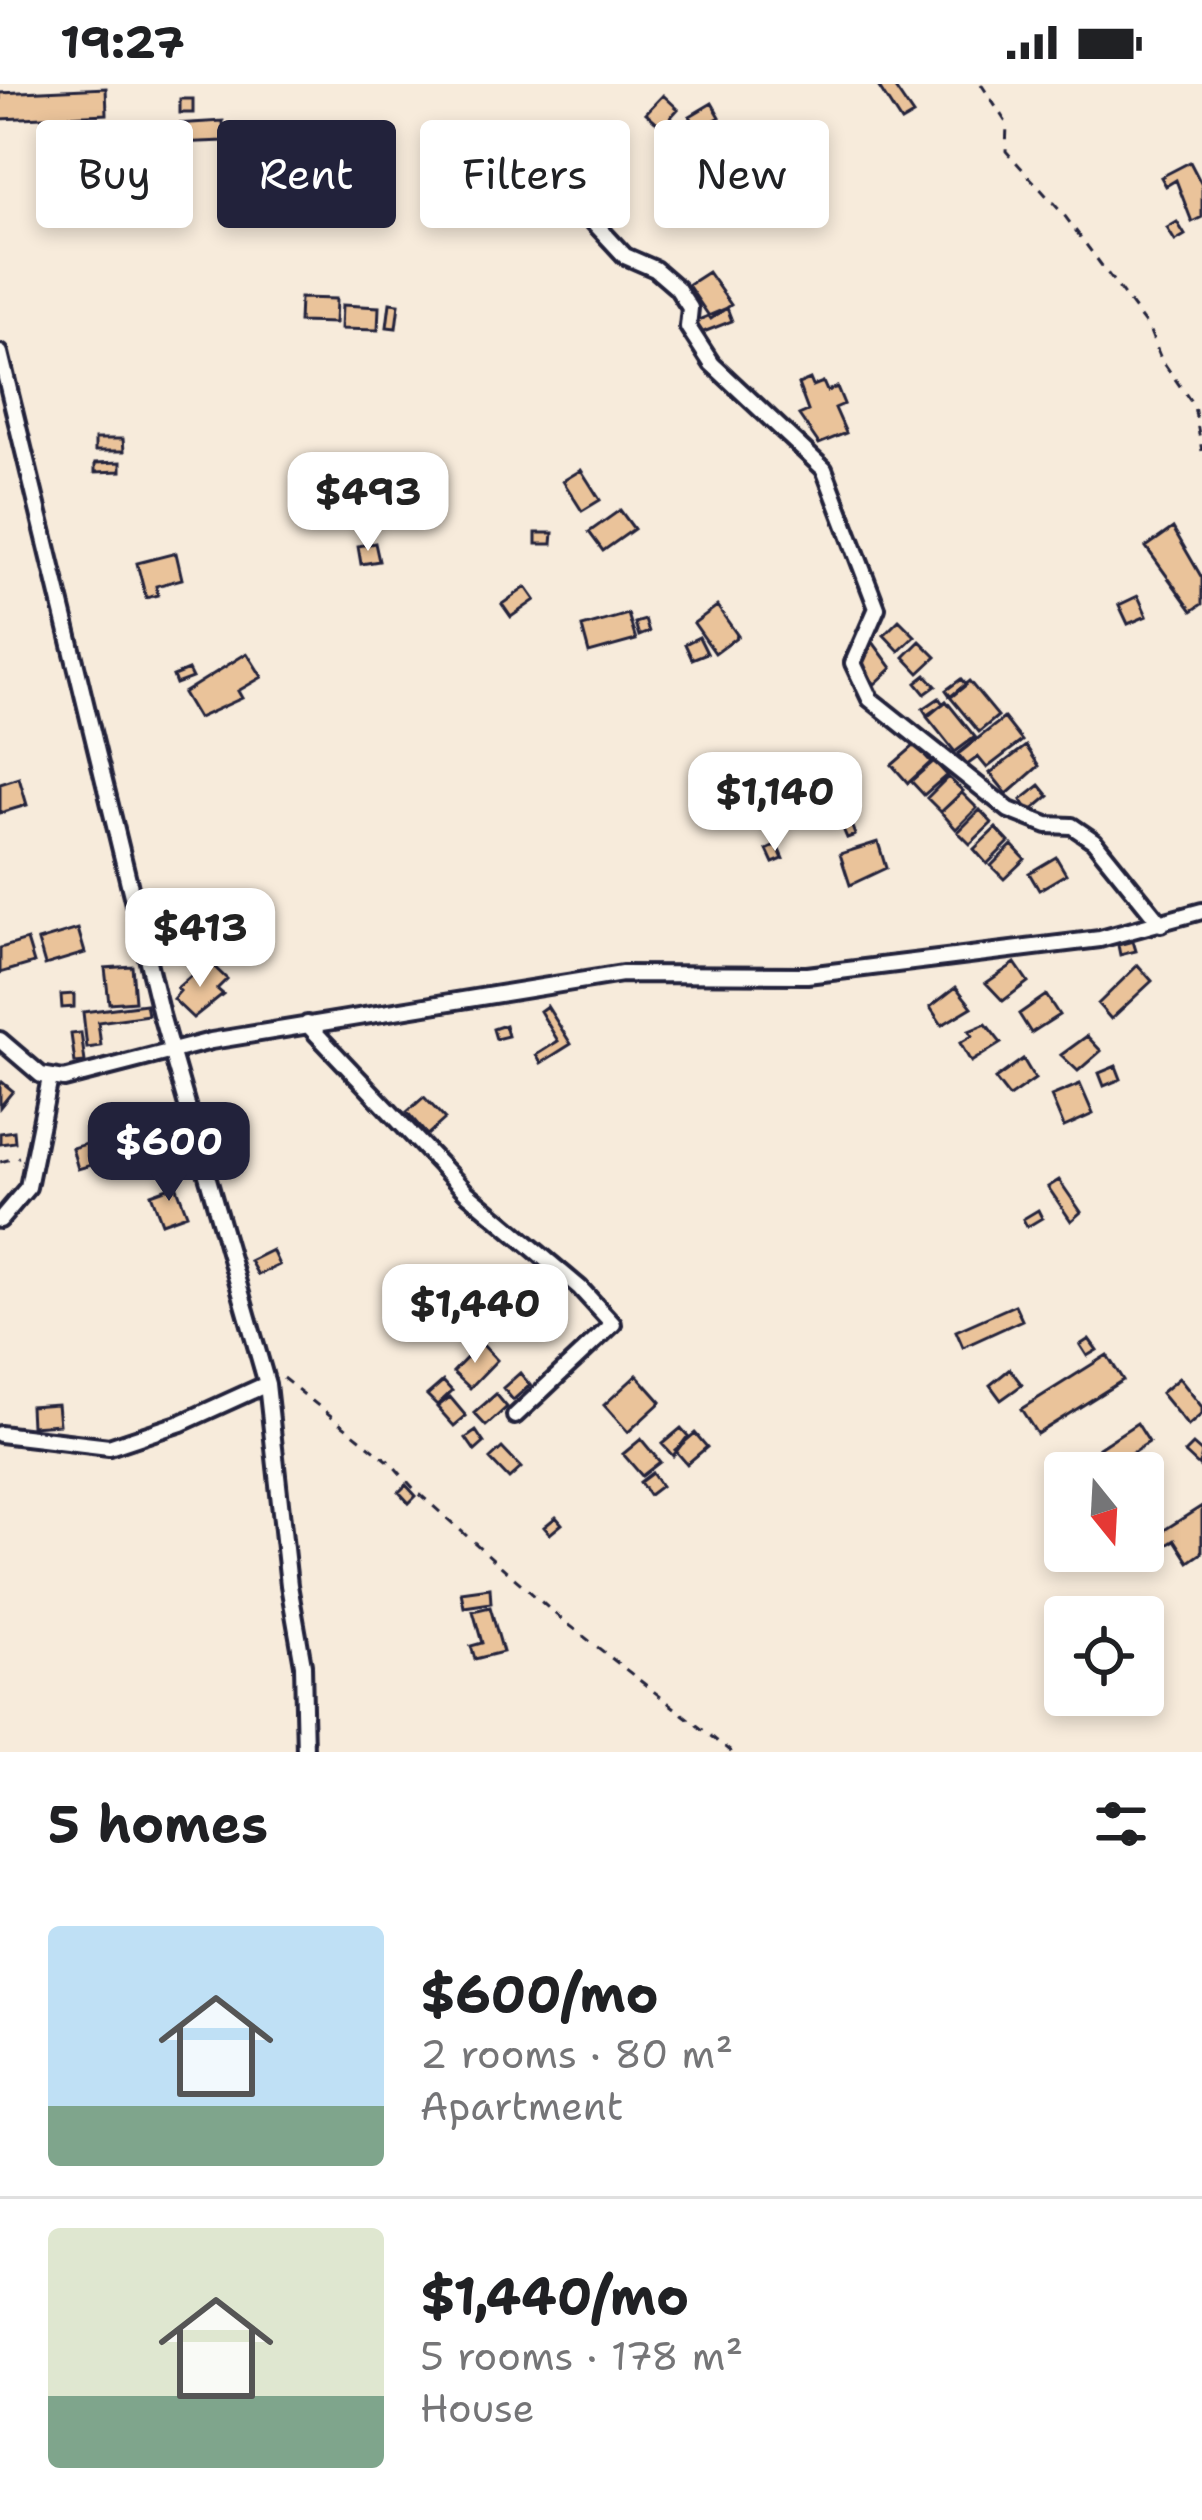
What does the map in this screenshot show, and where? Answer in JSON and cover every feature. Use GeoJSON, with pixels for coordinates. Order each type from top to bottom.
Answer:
{"type":"FeatureCollection","features":[{"type":"Feature","properties":{"kind":"street"},"geometry":{"type":"LineString","coordinates":[[599,228],[625,256],[655,269],[676,288],[690,308],[688,327],[712,364],[824,470],[877,608],[853,663],[870,699],[1009,810],[1047,825],[1072,826],[1094,841],[1161,924]]}},
{"type":"Feature","properties":{"kind":"street"},"geometry":{"type":"LineString","coordinates":[[0,353],[173,1050],[267,1384],[303,1665],[305,1752]]}},
{"type":"Feature","properties":{"kind":"street"},"geometry":{"type":"LineString","coordinates":[[0,1040],[50,1078],[90,1074],[173,1050],[307,1024],[622,974],[807,975],[1100,939],[1202,910]]}},
{"type":"Feature","properties":{"kind":"street"},"geometry":{"type":"LineString","coordinates":[[307,1024],[450,1177],[530,1251],[580,1288],[613,1324],[514,1416]]}},
{"type":"Feature","properties":{"kind":"street"},"geometry":{"type":"LineString","coordinates":[[0,1220],[28,1187],[50,1078]]}},
{"type":"Feature","properties":{"kind":"street"},"geometry":{"type":"LineString","coordinates":[[0,1434],[109,1447],[181,1423],[267,1384]]}},
{"type":"Feature","properties":{"kind":"path"},"geometry":{"type":"LineString","coordinates":[[981,84],[1007,124],[1006,152],[1032,186],[1064,215],[1149,329],[1161,359],[1194,406],[1202,451]]}},
{"type":"Feature","properties":{"kind":"path"},"geometry":{"type":"LineString","coordinates":[[0,1162],[33,1154]]}},
{"type":"Feature","properties":{"kind":"path"},"geometry":{"type":"LineString","coordinates":[[262,1364],[313,1396],[554,1613],[731,1752]]}},
{"type":"Feature","properties":{"kind":"building"},"geometry":{"type":"Polygon","coordinates":[[[892,84],[913,115],[901,122],[878,86],[892,84]]]}},
{"type":"Feature","properties":{"kind":"building"},"geometry":{"type":"Polygon","coordinates":[[[106,88],[107,114],[0,119],[0,93],[106,88]]]}},
{"type":"Feature","properties":{"kind":"building"},"geometry":{"type":"Polygon","coordinates":[[[663,95],[678,109],[668,120],[654,120],[646,113],[663,95]]]}},
{"type":"Feature","properties":{"kind":"building"},"geometry":{"type":"Polygon","coordinates":[[[180,99],[193,99],[193,113],[180,113],[180,99]]]}},
{"type":"Feature","properties":{"kind":"building"},"geometry":{"type":"Polygon","coordinates":[[[712,103],[720,117],[692,120],[690,116],[712,103]]]}},
{"type":"Feature","properties":{"kind":"building"},"geometry":{"type":"Polygon","coordinates":[[[217,121],[217,141],[193,142],[193,123],[217,121]]]}},
{"type":"Feature","properties":{"kind":"building"},"geometry":{"type":"Polygon","coordinates":[[[1190,162],[1202,185],[1202,217],[1192,222],[1176,180],[1166,186],[1161,177],[1190,162]]]}},
{"type":"Feature","properties":{"kind":"building"},"geometry":{"type":"Polygon","coordinates":[[[1177,222],[1185,235],[1175,241],[1167,228],[1177,222]]]}},
{"type":"Feature","properties":{"kind":"building"},"geometry":{"type":"Polygon","coordinates":[[[708,272],[731,305],[711,319],[688,285],[708,272]]]}},
{"type":"Feature","properties":{"kind":"building"},"geometry":{"type":"Polygon","coordinates":[[[300,298],[336,299],[335,323],[299,322],[300,298]]]}},
{"type":"Feature","properties":{"kind":"building"},"geometry":{"type":"Polygon","coordinates":[[[390,303],[399,304],[396,328],[387,327],[390,303]]]}},
{"type":"Feature","properties":{"kind":"building"},"geometry":{"type":"Polygon","coordinates":[[[342,305],[379,307],[378,330],[341,329],[342,305]]]}},
{"type":"Feature","properties":{"kind":"building"},"geometry":{"type":"Polygon","coordinates":[[[727,308],[732,321],[701,333],[696,321],[727,308]]]}},
{"type":"Feature","properties":{"kind":"building"},"geometry":{"type":"Polygon","coordinates":[[[810,379],[813,386],[823,382],[827,391],[837,387],[844,404],[835,408],[846,433],[819,444],[799,415],[808,411],[798,384],[810,379]]]}},
{"type":"Feature","properties":{"kind":"building"},"geometry":{"type":"Polygon","coordinates":[[[95,439],[123,439],[124,451],[95,451],[95,439]]]}},
{"type":"Feature","properties":{"kind":"building"},"geometry":{"type":"Polygon","coordinates":[[[121,462],[121,471],[95,472],[95,463],[121,462]]]}},
{"type":"Feature","properties":{"kind":"building"},"geometry":{"type":"Polygon","coordinates":[[[581,470],[600,500],[582,511],[563,481],[581,470]]]}},
{"type":"Feature","properties":{"kind":"building"},"geometry":{"type":"Polygon","coordinates":[[[620,510],[634,529],[603,551],[589,532],[620,510]]]}},
{"type":"Feature","properties":{"kind":"building"},"geometry":{"type":"Polygon","coordinates":[[[1173,528],[1202,578],[1202,604],[1192,611],[1146,547],[1173,528]]]}},
{"type":"Feature","properties":{"kind":"building"},"geometry":{"type":"Polygon","coordinates":[[[536,533],[553,533],[552,544],[536,544],[536,533]]]}},
{"type":"Feature","properties":{"kind":"building"},"geometry":{"type":"Polygon","coordinates":[[[375,543],[379,561],[361,564],[358,546],[375,543]]]}},
{"type":"Feature","properties":{"kind":"building"},"geometry":{"type":"Polygon","coordinates":[[[176,553],[182,579],[156,586],[158,595],[146,598],[137,563],[176,553]]]}},
{"type":"Feature","properties":{"kind":"building"},"geometry":{"type":"Polygon","coordinates":[[[526,587],[535,600],[511,617],[502,604],[526,587]]]}},
{"type":"Feature","properties":{"kind":"building"},"geometry":{"type":"Polygon","coordinates":[[[1138,596],[1147,616],[1128,624],[1119,605],[1138,596]]]}},
{"type":"Feature","properties":{"kind":"building"},"geometry":{"type":"Polygon","coordinates":[[[717,606],[738,636],[715,653],[694,623],[717,606]]]}},
{"type":"Feature","properties":{"kind":"building"},"geometry":{"type":"Polygon","coordinates":[[[628,614],[636,640],[589,653],[582,627],[628,614]]]}},
{"type":"Feature","properties":{"kind":"building"},"geometry":{"type":"Polygon","coordinates":[[[645,620],[649,632],[639,636],[635,623],[645,620]]]}},
{"type":"Feature","properties":{"kind":"building"},"geometry":{"type":"Polygon","coordinates":[[[899,620],[915,636],[899,651],[884,635],[899,620]]]}},
{"type":"Feature","properties":{"kind":"building"},"geometry":{"type":"Polygon","coordinates":[[[867,634],[892,668],[875,684],[846,653],[867,634]]]}},
{"type":"Feature","properties":{"kind":"building"},"geometry":{"type":"Polygon","coordinates":[[[699,637],[707,653],[692,659],[685,644],[699,637]]]}},
{"type":"Feature","properties":{"kind":"building"},"geometry":{"type":"Polygon","coordinates":[[[920,641],[936,657],[919,673],[904,657],[920,641]]]}},
{"type":"Feature","properties":{"kind":"building"},"geometry":{"type":"Polygon","coordinates":[[[247,653],[262,677],[238,691],[242,698],[198,718],[183,693],[247,653]]]}},
{"type":"Feature","properties":{"kind":"building"},"geometry":{"type":"Polygon","coordinates":[[[188,670],[192,678],[176,684],[173,676],[188,670]]]}},
{"type":"Feature","properties":{"kind":"building"},"geometry":{"type":"Polygon","coordinates":[[[926,675],[936,686],[925,694],[916,683],[926,675]]]}},
{"type":"Feature","properties":{"kind":"building"},"geometry":{"type":"Polygon","coordinates":[[[961,679],[966,685],[951,697],[946,690],[961,679]]]}},
{"type":"Feature","properties":{"kind":"building"},"geometry":{"type":"Polygon","coordinates":[[[969,681],[998,716],[979,732],[950,697],[969,681]]]}},
{"type":"Feature","properties":{"kind":"building"},"geometry":{"type":"Polygon","coordinates":[[[939,698],[943,704],[927,715],[923,709],[939,698]]]}},
{"type":"Feature","properties":{"kind":"building"},"geometry":{"type":"Polygon","coordinates":[[[946,701],[975,737],[955,752],[927,717],[946,701]]]}},
{"type":"Feature","properties":{"kind":"building"},"geometry":{"type":"Polygon","coordinates":[[[1004,718],[1022,741],[987,768],[978,757],[967,765],[958,754],[1004,718]]]}},
{"type":"Feature","properties":{"kind":"building"},"geometry":{"type":"Polygon","coordinates":[[[915,745],[931,762],[908,783],[892,765],[915,745]]]}},
{"type":"Feature","properties":{"kind":"building"},"geometry":{"type":"Polygon","coordinates":[[[1026,746],[1039,766],[1007,794],[990,773],[1026,746]]]}},
{"type":"Feature","properties":{"kind":"building"},"geometry":{"type":"Polygon","coordinates":[[[934,761],[947,775],[924,795],[911,781],[934,761]]]}},
{"type":"Feature","properties":{"kind":"building"},"geometry":{"type":"Polygon","coordinates":[[[948,777],[963,791],[941,812],[927,798],[948,777]]]}},
{"type":"Feature","properties":{"kind":"building"},"geometry":{"type":"Polygon","coordinates":[[[19,778],[27,805],[0,813],[0,784],[19,778]]]}},
{"type":"Feature","properties":{"kind":"building"},"geometry":{"type":"Polygon","coordinates":[[[1040,785],[1049,796],[1030,812],[1021,800],[1040,785]]]}},
{"type":"Feature","properties":{"kind":"building"},"geometry":{"type":"Polygon","coordinates":[[[962,793],[977,808],[956,829],[941,812],[962,793]]]}},
{"type":"Feature","properties":{"kind":"building"},"geometry":{"type":"Polygon","coordinates":[[[980,810],[992,823],[970,844],[958,832],[980,810]]]}},
{"type":"Feature","properties":{"kind":"building"},"geometry":{"type":"Polygon","coordinates":[[[849,819],[855,835],[847,838],[840,822],[849,819]]]}},
{"type":"Feature","properties":{"kind":"building"},"geometry":{"type":"Polygon","coordinates":[[[996,828],[1009,842],[987,864],[974,849],[996,828]]]}},
{"type":"Feature","properties":{"kind":"building"},"geometry":{"type":"Polygon","coordinates":[[[878,842],[886,868],[850,885],[840,854],[878,842]]]}},
{"type":"Feature","properties":{"kind":"building"},"geometry":{"type":"Polygon","coordinates":[[[777,845],[783,859],[773,863],[767,850],[777,845]]]}},
{"type":"Feature","properties":{"kind":"building"},"geometry":{"type":"Polygon","coordinates":[[[1012,845],[1025,859],[1004,879],[991,866],[1012,845]]]}},
{"type":"Feature","properties":{"kind":"building"},"geometry":{"type":"Polygon","coordinates":[[[1056,857],[1066,874],[1039,890],[1029,873],[1056,857]]]}},
{"type":"Feature","properties":{"kind":"building"},"geometry":{"type":"Polygon","coordinates":[[[170,913],[174,921],[158,931],[153,922],[170,913]]]}},
{"type":"Feature","properties":{"kind":"building"},"geometry":{"type":"Polygon","coordinates":[[[78,929],[85,953],[45,965],[38,941],[78,929]]]}},
{"type":"Feature","properties":{"kind":"building"},"geometry":{"type":"Polygon","coordinates":[[[27,940],[34,963],[0,973],[0,948],[27,940]]]}},
{"type":"Feature","properties":{"kind":"building"},"geometry":{"type":"Polygon","coordinates":[[[1133,941],[1136,951],[1120,955],[1118,945],[1133,941]]]}},
{"type":"Feature","properties":{"kind":"building"},"geometry":{"type":"Polygon","coordinates":[[[208,961],[227,979],[217,989],[223,994],[193,1018],[173,999],[180,991],[177,988],[208,961]]]}},
{"type":"Feature","properties":{"kind":"building"},"geometry":{"type":"Polygon","coordinates":[[[1015,963],[1028,982],[1003,1001],[986,983],[1015,963]]]}},
{"type":"Feature","properties":{"kind":"building"},"geometry":{"type":"Polygon","coordinates":[[[1138,965],[1152,981],[1111,1019],[1098,1004],[1138,965]]]}},
{"type":"Feature","properties":{"kind":"building"},"geometry":{"type":"Polygon","coordinates":[[[132,966],[135,1001],[109,1003],[105,968],[132,966]]]}},
{"type":"Feature","properties":{"kind":"building"},"geometry":{"type":"Polygon","coordinates":[[[956,987],[972,1007],[942,1025],[930,1007],[956,987]]]}},
{"type":"Feature","properties":{"kind":"building"},"geometry":{"type":"Polygon","coordinates":[[[74,994],[74,1007],[62,1008],[61,995],[74,994]]]}},
{"type":"Feature","properties":{"kind":"building"},"geometry":{"type":"Polygon","coordinates":[[[1046,995],[1059,1015],[1031,1033],[1019,1014],[1046,995]]]}},
{"type":"Feature","properties":{"kind":"building"},"geometry":{"type":"Polygon","coordinates":[[[146,1004],[148,1015],[98,1022],[101,1046],[87,1048],[83,1012],[146,1004]]]}},
{"type":"Feature","properties":{"kind":"building"},"geometry":{"type":"Polygon","coordinates":[[[547,1006],[571,1044],[541,1063],[536,1055],[558,1041],[540,1011],[547,1006]]]}},
{"type":"Feature","properties":{"kind":"building"},"geometry":{"type":"Polygon","coordinates":[[[986,1024],[1001,1043],[971,1062],[960,1043],[972,1036],[969,1031],[986,1024]]]}},
{"type":"Feature","properties":{"kind":"building"},"geometry":{"type":"Polygon","coordinates":[[[505,1025],[508,1036],[496,1039],[493,1029],[505,1025]]]}},
{"type":"Feature","properties":{"kind":"building"},"geometry":{"type":"Polygon","coordinates":[[[81,1033],[85,1062],[75,1063],[71,1034],[81,1033]]]}},
{"type":"Feature","properties":{"kind":"building"},"geometry":{"type":"Polygon","coordinates":[[[1087,1036],[1101,1051],[1078,1071],[1061,1055],[1087,1036]]]}},
{"type":"Feature","properties":{"kind":"building"},"geometry":{"type":"Polygon","coordinates":[[[1023,1059],[1035,1079],[1009,1097],[995,1079],[1023,1059]]]}},
{"type":"Feature","properties":{"kind":"building"},"geometry":{"type":"Polygon","coordinates":[[[1116,1066],[1121,1079],[1104,1086],[1099,1073],[1116,1066]]]}},
{"type":"Feature","properties":{"kind":"building"},"geometry":{"type":"Polygon","coordinates":[[[1080,1084],[1093,1114],[1064,1127],[1051,1096],[1080,1084]]]}},
{"type":"Feature","properties":{"kind":"building"},"geometry":{"type":"Polygon","coordinates":[[[0,1085],[13,1091],[0,1107],[0,1085]]]}},
{"type":"Feature","properties":{"kind":"building"},"geometry":{"type":"Polygon","coordinates":[[[424,1097],[445,1119],[427,1135],[407,1112],[424,1097]]]}},
{"type":"Feature","properties":{"kind":"building"},"geometry":{"type":"Polygon","coordinates":[[[14,1131],[15,1142],[0,1144],[0,1133],[14,1131]]]}},
{"type":"Feature","properties":{"kind":"building"},"geometry":{"type":"Polygon","coordinates":[[[89,1143],[95,1164],[78,1169],[72,1148],[89,1143]]]}},
{"type":"Feature","properties":{"kind":"building"},"geometry":{"type":"Polygon","coordinates":[[[1059,1180],[1081,1212],[1071,1221],[1048,1187],[1059,1180]]]}},
{"type":"Feature","properties":{"kind":"building"},"geometry":{"type":"Polygon","coordinates":[[[176,1185],[187,1214],[162,1223],[151,1194],[176,1185]]]}},
{"type":"Feature","properties":{"kind":"building"},"geometry":{"type":"Polygon","coordinates":[[[1038,1210],[1042,1218],[1027,1227],[1023,1219],[1038,1210]]]}},
{"type":"Feature","properties":{"kind":"building"},"geometry":{"type":"Polygon","coordinates":[[[272,1250],[279,1265],[258,1275],[250,1261],[272,1250]]]}},
{"type":"Feature","properties":{"kind":"building"},"geometry":{"type":"Polygon","coordinates":[[[1015,1305],[1022,1320],[963,1347],[956,1331],[1015,1305]]]}},
{"type":"Feature","properties":{"kind":"building"},"geometry":{"type":"Polygon","coordinates":[[[1089,1339],[1097,1350],[1087,1356],[1080,1345],[1089,1339]]]}},
{"type":"Feature","properties":{"kind":"building"},"geometry":{"type":"Polygon","coordinates":[[[481,1343],[497,1360],[470,1388],[453,1372],[481,1343]]]}},
{"type":"Feature","properties":{"kind":"building"},"geometry":{"type":"Polygon","coordinates":[[[1107,1355],[1123,1380],[1037,1434],[1021,1409],[1107,1355]]]}},
{"type":"Feature","properties":{"kind":"building"},"geometry":{"type":"Polygon","coordinates":[[[1010,1369],[1022,1385],[1001,1400],[990,1385],[1010,1369]]]}},
{"type":"Feature","properties":{"kind":"building"},"geometry":{"type":"Polygon","coordinates":[[[520,1373],[530,1385],[513,1400],[503,1388],[520,1373]]]}},
{"type":"Feature","properties":{"kind":"building"},"geometry":{"type":"Polygon","coordinates":[[[637,1375],[661,1402],[628,1432],[604,1405],[637,1375]]]}},
{"type":"Feature","properties":{"kind":"building"},"geometry":{"type":"Polygon","coordinates":[[[1179,1378],[1202,1407],[1202,1414],[1188,1426],[1161,1393],[1179,1378]]]}},
{"type":"Feature","properties":{"kind":"building"},"geometry":{"type":"Polygon","coordinates":[[[1179,1378],[1202,1407],[1202,1414],[1188,1426],[1161,1393],[1179,1378]]]}},
{"type":"Feature","properties":{"kind":"building"},"geometry":{"type":"Polygon","coordinates":[[[443,1381],[452,1391],[437,1405],[427,1395],[443,1381]]]}},
{"type":"Feature","properties":{"kind":"building"},"geometry":{"type":"Polygon","coordinates":[[[496,1394],[507,1407],[486,1426],[474,1413],[496,1394]]]}},
{"type":"Feature","properties":{"kind":"building"},"geometry":{"type":"Polygon","coordinates":[[[450,1397],[466,1416],[454,1426],[437,1407],[450,1397]]]}},
{"type":"Feature","properties":{"kind":"building"},"geometry":{"type":"Polygon","coordinates":[[[57,1404],[59,1424],[31,1426],[30,1406],[57,1404]]]}},
{"type":"Feature","properties":{"kind":"building"},"geometry":{"type":"Polygon","coordinates":[[[1137,1423],[1149,1442],[1134,1452],[1102,1452],[1099,1448],[1137,1423]]]}},
{"type":"Feature","properties":{"kind":"building"},"geometry":{"type":"Polygon","coordinates":[[[681,1428],[688,1436],[673,1456],[662,1444],[681,1428]]]}},
{"type":"Feature","properties":{"kind":"building"},"geometry":{"type":"Polygon","coordinates":[[[476,1431],[484,1443],[475,1451],[466,1438],[476,1431]]]}},
{"type":"Feature","properties":{"kind":"building"},"geometry":{"type":"Polygon","coordinates":[[[695,1433],[707,1447],[687,1464],[675,1450],[695,1433]]]}},
{"type":"Feature","properties":{"kind":"building"},"geometry":{"type":"Polygon","coordinates":[[[641,1439],[660,1462],[642,1476],[623,1454],[641,1439]]]}},
{"type":"Feature","properties":{"kind":"building"},"geometry":{"type":"Polygon","coordinates":[[[1193,1445],[1202,1453],[1199,1466],[1185,1453],[1193,1445]]]}},
{"type":"Feature","properties":{"kind":"building"},"geometry":{"type":"Polygon","coordinates":[[[502,1448],[521,1468],[509,1479],[490,1459],[502,1448]]]}},
{"type":"Feature","properties":{"kind":"building"},"geometry":{"type":"Polygon","coordinates":[[[652,1473],[661,1486],[649,1495],[640,1482],[652,1473]]]}},
{"type":"Feature","properties":{"kind":"building"},"geometry":{"type":"Polygon","coordinates":[[[406,1485],[416,1496],[409,1503],[399,1492],[406,1485]]]}},
{"type":"Feature","properties":{"kind":"building"},"geometry":{"type":"Polygon","coordinates":[[[1202,1506],[1202,1553],[1189,1562],[1175,1540],[1165,1546],[1164,1530],[1202,1506]]]}},
{"type":"Feature","properties":{"kind":"building"},"geometry":{"type":"Polygon","coordinates":[[[556,1517],[562,1524],[550,1534],[544,1527],[556,1517]]]}},
{"type":"Feature","properties":{"kind":"building"},"geometry":{"type":"Polygon","coordinates":[[[490,1588],[491,1603],[464,1607],[461,1592],[490,1588]]]}},
{"type":"Feature","properties":{"kind":"building"},"geometry":{"type":"Polygon","coordinates":[[[490,1607],[503,1652],[475,1659],[471,1646],[482,1643],[473,1611],[490,1607]]]}}]}
